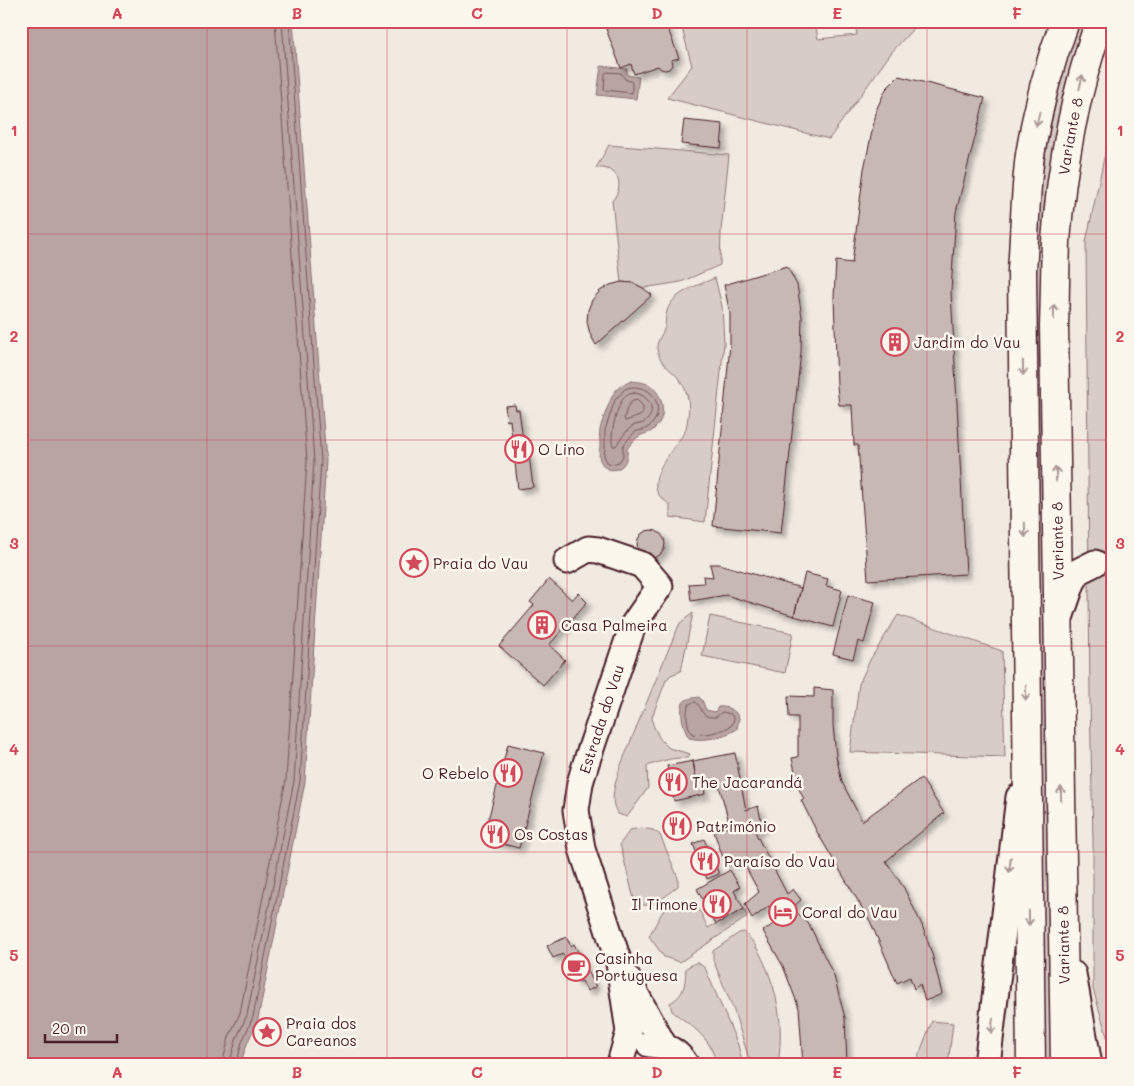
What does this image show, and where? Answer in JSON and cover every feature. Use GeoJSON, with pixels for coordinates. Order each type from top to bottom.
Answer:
{"type":"FeatureCollection","features":[{"type":"Feature","properties":{"kind":"main road"},"geometry":{"type":"LineString","coordinates":[[1031,1065],[1022,270],[1030,155],[1041,101],[1065,21]]}},
{"type":"Feature","properties":{"kind":"main road","name":"Variante 8"},"geometry":{"type":"LineString","coordinates":[[1065,1065],[1054,326],[1056,241],[1073,119],[1087,59],[1100,21]]}},
{"type":"Feature","properties":{"kind":"street"},"geometry":{"type":"LineString","coordinates":[[1057,519],[1068,545],[1080,560],[1095,563],[1080,571],[1072,583],[1058,623]]}},
{"type":"Feature","properties":{"kind":"street","name":"Estrada do Vau"},"geometry":{"type":"LineString","coordinates":[[567,561],[588,549],[598,550],[642,565],[660,586],[633,625],[608,694],[582,776],[576,810],[582,849],[619,963],[629,1032],[620,1062]]}},
{"type":"Feature","properties":{"kind":"street"},"geometry":{"type":"LineString","coordinates":[[987,1065],[1027,730]]}},
{"type":"Feature","properties":{"kind":"street"},"geometry":{"type":"LineString","coordinates":[[1062,843],[1074,985],[1089,1065]]}},
{"type":"Feature","properties":{"kind":"street","name":"Estrada do Vau"},"geometry":{"type":"LineString","coordinates":[[619,963],[664,1046]]}},
{"type":"Feature","properties":{"kind":"street"},"geometry":{"type":"LineString","coordinates":[[620,1062],[633,1049],[648,1044],[664,1046],[678,1054],[686,1065]]}},
{"type":"Feature","properties":{"kind":"shaded area"},"geometry":{"type":"Polygon","coordinates":[[[680,21],[815,21],[818,39],[857,35],[855,21],[920,21],[891,53],[829,139],[667,98],[692,66],[680,21]]]}},
{"type":"Feature","properties":{"kind":"shaded area"},"geometry":{"type":"Polygon","coordinates":[[[1079,21],[1088,21],[1067,94],[1053,1065],[1045,1065],[1033,332],[1034,247],[1039,193],[1047,143],[1064,69],[1079,21]]]}},
{"type":"Feature","properties":{"kind":"shaded area"},"geometry":{"type":"Polygon","coordinates":[[[1113,116],[1113,1057],[1093,989],[1086,242],[1113,116]]]}},
{"type":"Feature","properties":{"kind":"shaded area"},"geometry":{"type":"Polygon","coordinates":[[[609,145],[729,155],[721,231],[720,265],[681,282],[643,288],[633,283],[621,282],[612,201],[618,189],[618,178],[610,170],[596,168],[609,145]]]}},
{"type":"Feature","properties":{"kind":"shaded area"},"geometry":{"type":"Polygon","coordinates":[[[715,278],[722,306],[724,343],[705,522],[670,517],[670,505],[660,496],[656,487],[659,471],[686,429],[689,407],[687,393],[683,384],[662,362],[657,347],[670,304],[687,290],[715,278]]]}},
{"type":"Feature","properties":{"kind":"shaded area"},"geometry":{"type":"Polygon","coordinates":[[[693,613],[681,671],[671,675],[666,680],[652,717],[653,725],[660,739],[669,748],[690,754],[688,758],[672,759],[647,766],[648,788],[627,817],[618,814],[613,797],[620,767],[680,623],[693,613]]]}},
{"type":"Feature","properties":{"kind":"shaded area"},"geometry":{"type":"Polygon","coordinates":[[[898,615],[1002,651],[1005,757],[850,752],[859,684],[870,660],[898,615]]]}},
{"type":"Feature","properties":{"kind":"shaded area"},"geometry":{"type":"Polygon","coordinates":[[[710,616],[793,633],[785,673],[702,656],[710,616]]]}},
{"type":"Feature","properties":{"kind":"shaded area"},"geometry":{"type":"Polygon","coordinates":[[[641,828],[653,830],[660,835],[678,878],[678,886],[663,898],[647,905],[635,903],[620,844],[630,830],[641,828]]]}},
{"type":"Feature","properties":{"kind":"shaded area"},"geometry":{"type":"Polygon","coordinates":[[[677,901],[694,905],[708,928],[744,909],[747,917],[680,962],[664,957],[649,936],[663,911],[677,901]]]}},
{"type":"Feature","properties":{"kind":"shaded area"},"geometry":{"type":"Polygon","coordinates":[[[744,932],[760,954],[767,969],[778,1004],[780,1039],[778,1065],[751,1065],[733,1008],[713,960],[713,951],[739,933],[744,932]]]}},
{"type":"Feature","properties":{"kind":"shaded area"},"geometry":{"type":"Polygon","coordinates":[[[697,962],[705,968],[738,1045],[743,1065],[716,1065],[711,1047],[706,1040],[672,1011],[670,1003],[681,993],[686,968],[697,962]]]}},
{"type":"Feature","properties":{"kind":"shaded area"},"geometry":{"type":"Polygon","coordinates":[[[932,1021],[953,1023],[948,1065],[915,1065],[932,1021]]]}},
{"type":"Feature","properties":{"kind":"water"},"geometry":{"type":"Polygon","coordinates":[[[21,21],[293,21],[326,461],[305,782],[258,1019],[240,1065],[21,1065],[21,21]]]}},
{"type":"Feature","properties":{"kind":"water"},"geometry":{"type":"Polygon","coordinates":[[[601,66],[627,69],[627,75],[639,77],[636,99],[597,95],[601,66]]]}},
{"type":"Feature","properties":{"kind":"water"},"geometry":{"type":"Polygon","coordinates":[[[632,381],[642,382],[651,386],[659,395],[662,407],[661,418],[653,430],[640,436],[631,444],[627,449],[625,462],[621,467],[612,470],[607,469],[599,458],[600,428],[614,392],[632,381]]]}},
{"type":"Feature","properties":{"kind":"water"},"geometry":{"type":"Polygon","coordinates":[[[699,697],[706,710],[715,712],[718,707],[728,708],[738,715],[737,729],[714,738],[689,738],[685,731],[682,706],[686,700],[699,697]]]}},
{"type":"Feature","properties":{"kind":"building"},"geometry":{"type":"Polygon","coordinates":[[[626,21],[665,21],[679,58],[671,60],[672,65],[669,69],[665,70],[658,66],[634,74],[631,64],[621,68],[606,29],[626,21]]]}},
{"type":"Feature","properties":{"kind":"building","name":"Jardim do Vau"},"geometry":{"type":"Polygon","coordinates":[[[899,76],[985,98],[956,212],[951,291],[966,574],[868,580],[858,445],[854,445],[852,405],[839,405],[837,386],[834,297],[836,261],[852,263],[864,169],[877,108],[886,89],[899,76]]]}},
{"type":"Feature","properties":{"kind":"building"},"geometry":{"type":"Polygon","coordinates":[[[684,120],[723,124],[721,148],[681,144],[684,120]]]}},
{"type":"Feature","properties":{"kind":"building"},"geometry":{"type":"Polygon","coordinates":[[[787,266],[797,285],[802,317],[801,352],[781,533],[713,526],[730,344],[730,314],[724,285],[787,266]]]}},
{"type":"Feature","properties":{"kind":"building"},"geometry":{"type":"Polygon","coordinates":[[[621,282],[633,283],[652,295],[596,345],[590,334],[587,322],[588,310],[592,300],[600,291],[610,285],[621,282]]]}},
{"type":"Feature","properties":{"kind":"building"},"geometry":{"type":"Polygon","coordinates":[[[515,405],[516,410],[519,410],[525,455],[529,455],[533,487],[518,489],[510,420],[507,421],[505,406],[515,405]]]}},
{"type":"Feature","properties":{"kind":"building"},"geometry":{"type":"Polygon","coordinates":[[[651,530],[661,534],[665,544],[661,554],[651,558],[641,554],[637,544],[641,534],[651,530]]]}},
{"type":"Feature","properties":{"kind":"building"},"geometry":{"type":"Polygon","coordinates":[[[710,564],[719,564],[801,588],[794,616],[726,595],[691,601],[689,584],[704,583],[703,576],[713,577],[710,564]]]}},
{"type":"Feature","properties":{"kind":"building"},"geometry":{"type":"Polygon","coordinates":[[[805,573],[828,579],[826,586],[842,590],[833,627],[794,616],[805,573]]]}},
{"type":"Feature","properties":{"kind":"building","name":"Casa Palmeira"},"geometry":{"type":"Polygon","coordinates":[[[549,579],[572,600],[578,593],[587,602],[549,645],[565,660],[543,685],[499,646],[534,605],[530,602],[549,579]]]}},
{"type":"Feature","properties":{"kind":"building"},"geometry":{"type":"Polygon","coordinates":[[[848,595],[875,602],[864,643],[858,641],[853,659],[833,654],[848,595]]]}},
{"type":"Feature","properties":{"kind":"building"},"geometry":{"type":"Polygon","coordinates":[[[814,688],[833,690],[833,725],[836,756],[842,782],[862,821],[921,778],[944,813],[886,861],[904,888],[922,925],[932,954],[942,994],[925,1001],[920,984],[914,989],[910,977],[897,983],[870,921],[817,832],[801,800],[804,799],[799,789],[792,758],[798,757],[798,717],[789,717],[788,696],[814,697],[814,688]]]}},
{"type":"Feature","properties":{"kind":"building"},"geometry":{"type":"Polygon","coordinates":[[[508,744],[544,753],[519,848],[483,839],[508,744]]]}},
{"type":"Feature","properties":{"kind":"building"},"geometry":{"type":"Polygon","coordinates":[[[735,753],[746,810],[758,806],[763,828],[755,832],[787,894],[793,889],[801,900],[792,908],[809,924],[834,976],[845,1018],[847,1065],[803,1065],[799,1008],[783,966],[763,931],[778,921],[769,906],[752,919],[745,904],[759,892],[742,860],[726,866],[714,832],[730,826],[718,781],[697,785],[693,761],[735,753]]]}},
{"type":"Feature","properties":{"kind":"building"},"geometry":{"type":"Polygon","coordinates":[[[693,761],[697,785],[703,784],[705,794],[674,801],[667,766],[693,761]]]}},
{"type":"Feature","properties":{"kind":"building"},"geometry":{"type":"Polygon","coordinates":[[[704,839],[719,874],[707,879],[693,844],[704,839]]]}},
{"type":"Feature","properties":{"kind":"building"},"geometry":{"type":"Polygon","coordinates":[[[730,870],[740,887],[734,891],[744,909],[716,924],[697,889],[730,870]]]}},
{"type":"Feature","properties":{"kind":"building"},"geometry":{"type":"Polygon","coordinates":[[[566,937],[571,946],[574,944],[596,987],[587,991],[582,981],[577,983],[563,954],[553,958],[547,946],[566,937]]]}},
{"type":"Feature","properties":{"kind":"place","name":"Jardim do Vau"},"geometry":{"type":"Point","coordinates":[895,342]}},
{"type":"Feature","properties":{"kind":"place","name":"O Lino"},"geometry":{"type":"Point","coordinates":[519,449]}},
{"type":"Feature","properties":{"kind":"place","name":"Praia do Vau"},"geometry":{"type":"Point","coordinates":[414,563]}},
{"type":"Feature","properties":{"kind":"place","name":"Casa Palmeira"},"geometry":{"type":"Point","coordinates":[542,625]}},
{"type":"Feature","properties":{"kind":"place","name":"O Rebelo"},"geometry":{"type":"Point","coordinates":[508,773]}},
{"type":"Feature","properties":{"kind":"place","name":"The Jacarandá"},"geometry":{"type":"Point","coordinates":[673,782]}},
{"type":"Feature","properties":{"kind":"place","name":"Património"},"geometry":{"type":"Point","coordinates":[677,826]}},
{"type":"Feature","properties":{"kind":"place","name":"Os Costas"},"geometry":{"type":"Point","coordinates":[495,834]}},
{"type":"Feature","properties":{"kind":"place","name":"Paraíso do Vau"},"geometry":{"type":"Point","coordinates":[705,861]}},
{"type":"Feature","properties":{"kind":"place","name":"Il Timone"},"geometry":{"type":"Point","coordinates":[717,904]}},
{"type":"Feature","properties":{"kind":"place","name":"Coral do Vau"},"geometry":{"type":"Point","coordinates":[783,912]}},
{"type":"Feature","properties":{"kind":"place","name":"Casinha Portuguesa"},"geometry":{"type":"Point","coordinates":[576,967]}},
{"type":"Feature","properties":{"kind":"place","name":"Praia dos Careanos"},"geometry":{"type":"Point","coordinates":[267,1032]}}]}
